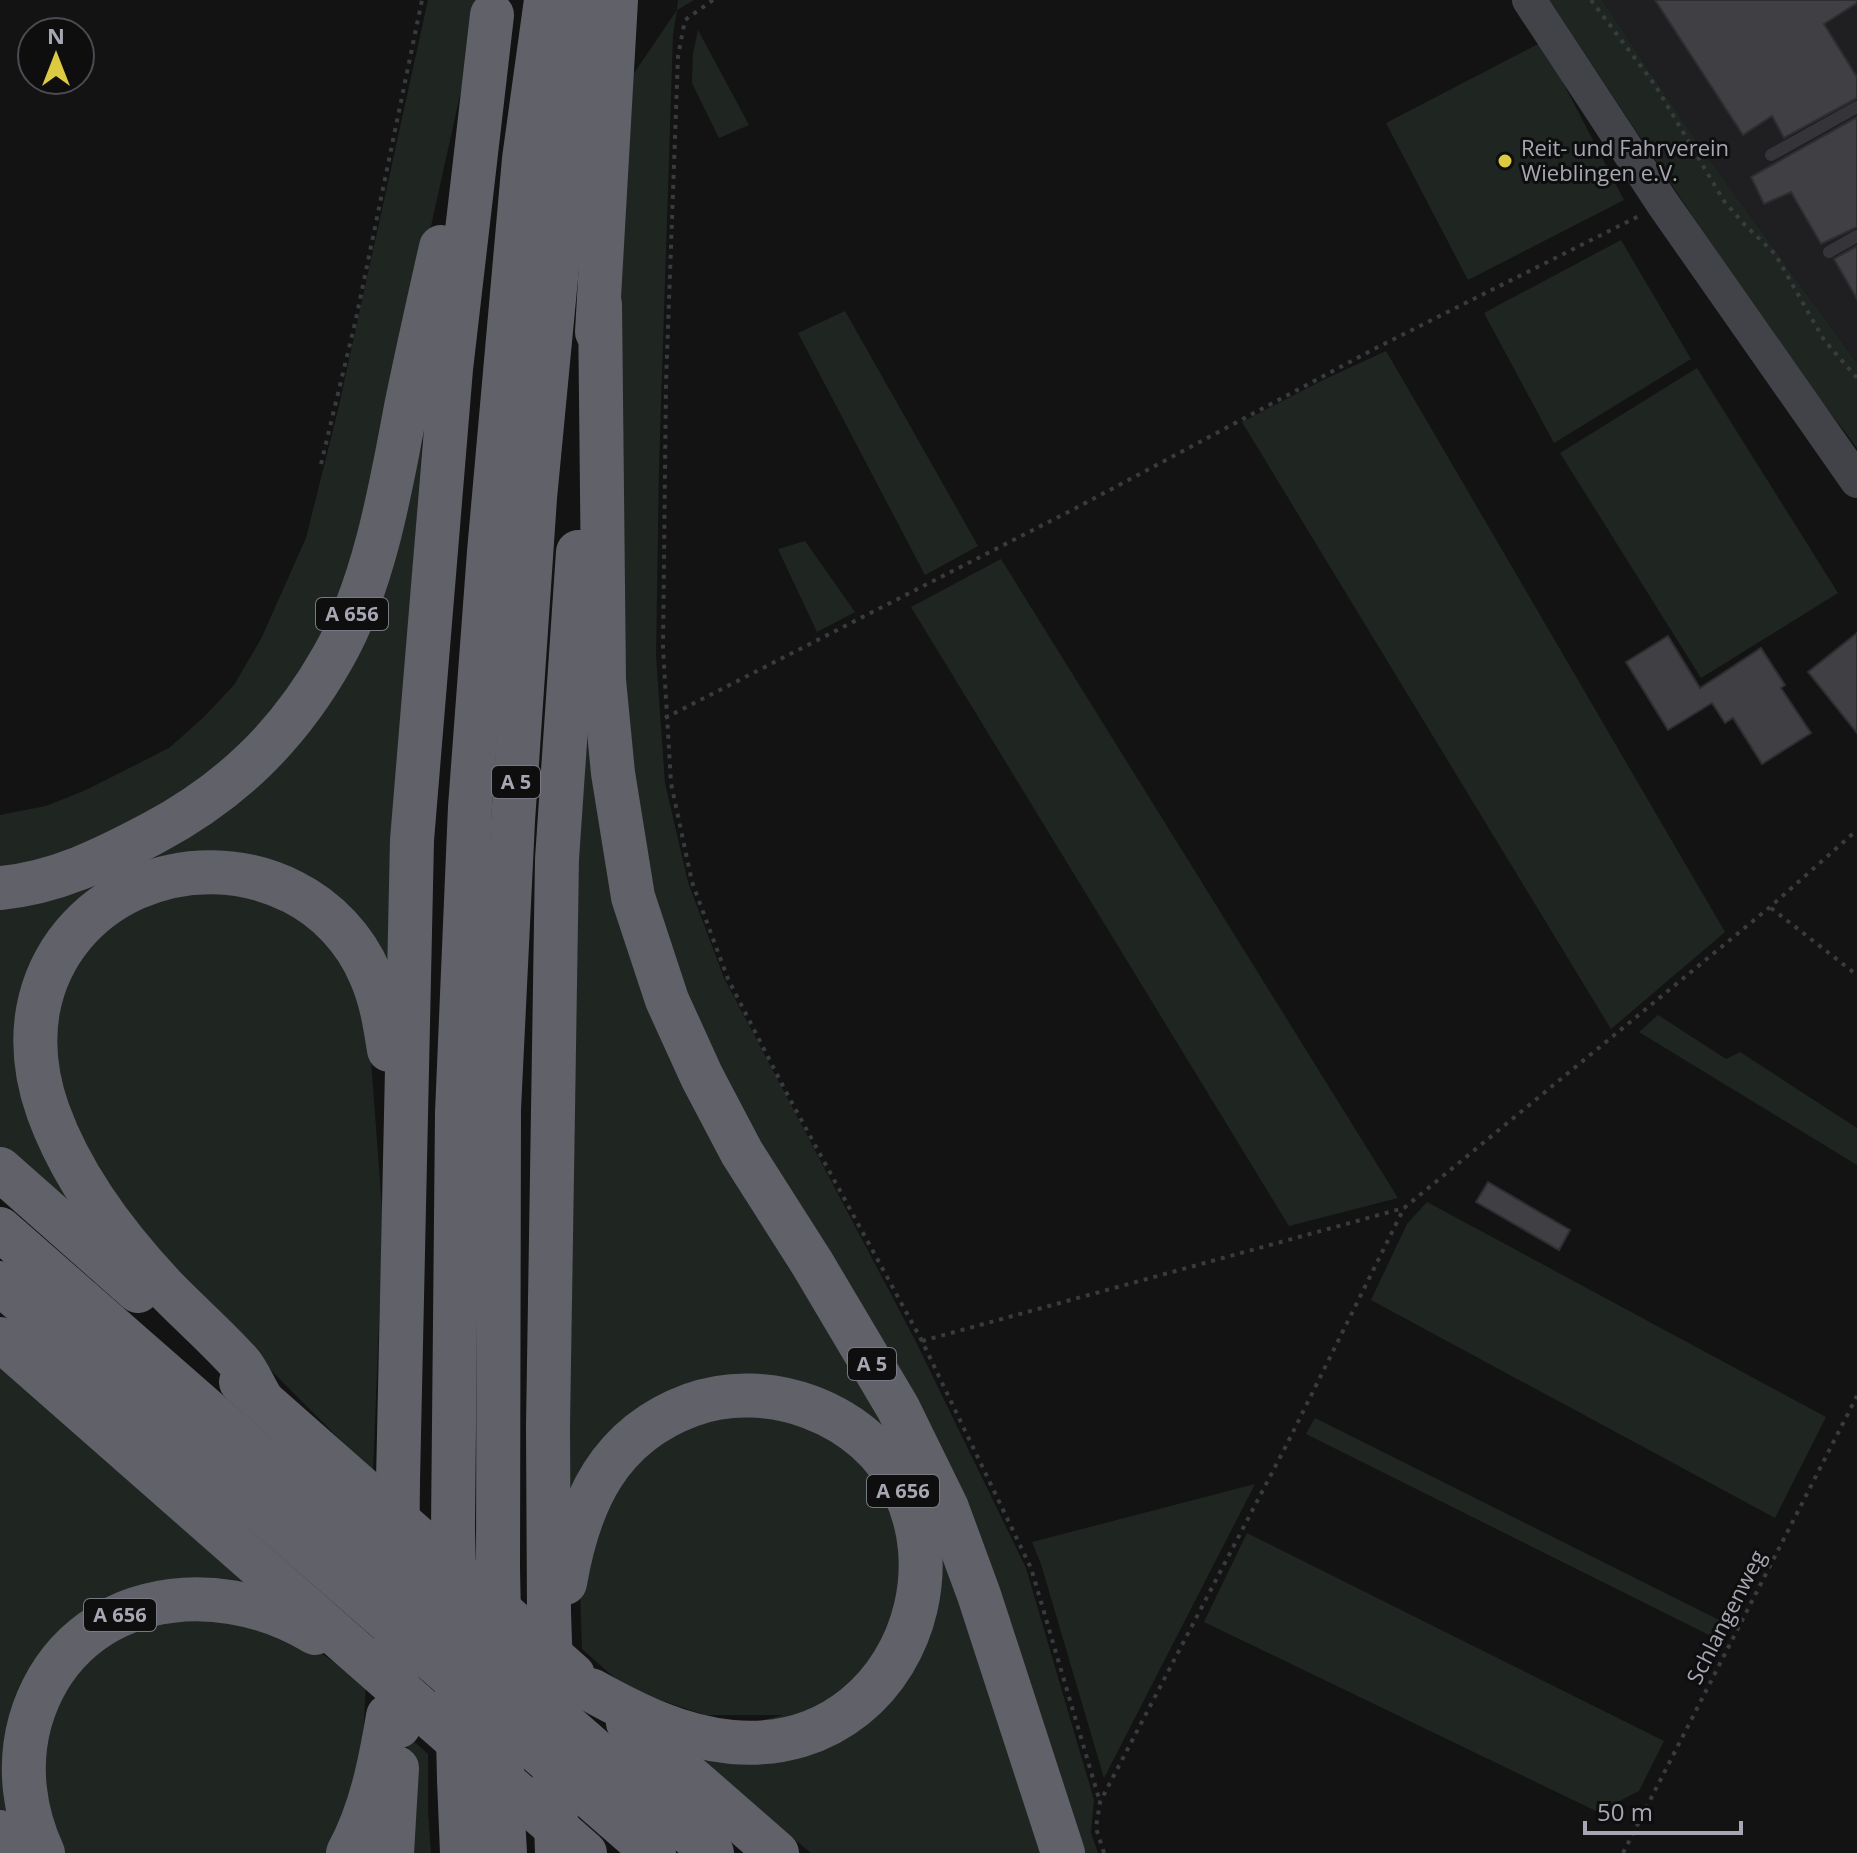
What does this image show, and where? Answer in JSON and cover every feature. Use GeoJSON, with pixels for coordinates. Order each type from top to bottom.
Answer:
{"type":"FeatureCollection","features":[{"type":"Feature","properties":{"kind":"highway","name":"A 5"},"geometry":{"type":"LineString","coordinates":[[462,1853],[453,1529],[457,1113],[470,807],[524,159],[546,0]]}},
{"type":"Feature","properties":{"kind":"highway","name":"A 5"},"geometry":{"type":"LineString","coordinates":[[504,1835],[498,1568],[499,1109],[513,821],[535,498],[567,163],[587,0]]}},
{"type":"Feature","properties":{"kind":"highway","name":"A 5"},"geometry":{"type":"LineString","coordinates":[[556,1618],[548,1426],[557,859],[571,629],[600,304],[616,0]]}},
{"type":"Feature","properties":{"kind":"highway","name":"A 656"},"geometry":{"type":"LineString","coordinates":[[0,888],[66,875],[125,848],[217,795],[264,754],[301,707],[334,656],[361,592],[389,497],[418,349],[494,8]]}},
{"type":"Feature","properties":{"kind":"highway"},"geometry":{"type":"LineString","coordinates":[[392,1853],[393,1721],[388,1666],[398,1481],[412,840],[451,369],[494,8]]}},
{"type":"Feature","properties":{"kind":"highway","name":"A 5"},"geometry":{"type":"LineString","coordinates":[[600,304],[604,680],[613,773],[633,897],[667,1000],[702,1077],[742,1153],[898,1408],[947,1508],[979,1595],[1063,1853]]}},
{"type":"Feature","properties":{"kind":"highway"},"geometry":{"type":"LineString","coordinates":[[262,1400],[243,1366],[163,1285],[104,1216],[64,1151],[41,1088],[36,1063],[36,1036],[38,1011],[45,986],[69,941],[106,904],[140,886],[177,873],[229,871],[255,876],[291,890],[323,912],[358,950],[379,997],[390,1055],[403,1189]]}},
{"type":"Feature","properties":{"kind":"highway"},"geometry":{"type":"LineString","coordinates":[[0,1169],[262,1400],[572,1684],[777,1853]]}},
{"type":"Feature","properties":{"kind":"highway"},"geometry":{"type":"LineString","coordinates":[[0,1229],[712,1853]]}},
{"type":"Feature","properties":{"kind":"highway"},"geometry":{"type":"LineString","coordinates":[[0,1283],[654,1853]]}},
{"type":"Feature","properties":{"kind":"highway"},"geometry":{"type":"LineString","coordinates":[[0,1339],[388,1666],[585,1853]]}},
{"type":"Feature","properties":{"kind":"highway","name":"A 656"},"geometry":{"type":"LineString","coordinates":[[556,1618],[586,1505],[597,1481],[620,1451],[649,1426],[694,1403],[745,1395],[795,1402],[819,1411],[862,1438],[888,1467],[907,1500],[916,1524],[922,1575],[912,1625],[902,1648],[873,1690],[832,1721],[784,1739],[734,1742],[681,1733],[657,1725],[572,1684]]}},
{"type":"Feature","properties":{"kind":"highway","name":"A 656"},"geometry":{"type":"LineString","coordinates":[[43,1853],[28,1813],[24,1783],[25,1746],[35,1704],[47,1679],[64,1656],[87,1635],[114,1618],[139,1607],[167,1601],[196,1598],[229,1600],[267,1609],[388,1666]]}},
{"type":"Feature","properties":{"kind":"highway"},"geometry":{"type":"LineString","coordinates":[[556,1618],[572,1684],[557,1853]]}},
{"type":"Feature","properties":{"kind":"highway"},"geometry":{"type":"LineString","coordinates":[[348,1853],[360,1831],[372,1796],[393,1721]]}},
{"type":"Feature","properties":{"kind":"highway"},"geometry":{"type":"LineString","coordinates":[[0,1832],[8,1853]]}},
{"type":"Feature","properties":{"kind":"main road"},"geometry":{"type":"LineString","coordinates":[[1529,0],[1663,204],[1857,481]]}},
{"type":"Feature","properties":{"kind":"lane"},"geometry":{"type":"LineString","coordinates":[[1771,155],[1857,107]]}},
{"type":"Feature","properties":{"kind":"lane"},"geometry":{"type":"LineString","coordinates":[[1829,252],[1857,236]]}},
{"type":"Feature","properties":{"kind":"path"},"geometry":{"type":"LineString","coordinates":[[321,464],[356,319],[422,0]]}},
{"type":"Feature","properties":{"kind":"path"},"geometry":{"type":"LineString","coordinates":[[713,0],[685,20],[678,56],[666,383],[665,718],[671,783],[692,882],[728,979],[922,1341],[1031,1568],[1100,1802]]}},
{"type":"Feature","properties":{"kind":"path"},"geometry":{"type":"LineString","coordinates":[[1591,0],[1655,85],[1724,201],[1775,254],[1824,340],[1857,378]]}},
{"type":"Feature","properties":{"kind":"path"},"geometry":{"type":"LineString","coordinates":[[665,718],[1076,508],[1376,348],[1663,204]]}},
{"type":"Feature","properties":{"kind":"path"},"geometry":{"type":"LineString","coordinates":[[922,1341],[1404,1208],[1770,907],[1857,830]]}},
{"type":"Feature","properties":{"kind":"path"},"geometry":{"type":"LineString","coordinates":[[1770,907],[1857,975]]}},
{"type":"Feature","properties":{"kind":"path"},"geometry":{"type":"LineString","coordinates":[[1104,1853],[1096,1828],[1100,1802],[1287,1444],[1404,1208]]}},
{"type":"Feature","properties":{"kind":"path","name":"Schlangenweg"},"geometry":{"type":"LineString","coordinates":[[1623,1853],[1857,1396]]}},
{"type":"Feature","properties":{"kind":"shaded area"},"geometry":{"type":"Polygon","coordinates":[[[428,0],[481,0],[418,285],[389,444],[339,603],[298,682],[211,776],[91,846],[0,871],[0,815],[46,806],[86,790],[169,748],[234,685],[261,639],[306,538],[338,410],[428,0]]]}},
{"type":"Feature","properties":{"kind":"shaded area"},"geometry":{"type":"Polygon","coordinates":[[[678,0],[694,0],[677,10],[678,0]]]}},
{"type":"Feature","properties":{"kind":"shaded area"},"geometry":{"type":"Polygon","coordinates":[[[1549,0],[1602,0],[1704,152],[1857,363],[1857,448],[1771,334],[1549,0]]]}},
{"type":"Feature","properties":{"kind":"shaded area"},"geometry":{"type":"Polygon","coordinates":[[[1602,0],[1857,0],[1857,363],[1704,152],[1602,0]]]}},
{"type":"Feature","properties":{"kind":"shaded area"},"geometry":{"type":"Polygon","coordinates":[[[677,10],[673,35],[656,656],[665,783],[688,882],[724,978],[914,1338],[1026,1568],[1094,1800],[1091,1833],[1098,1853],[1082,1853],[738,1105],[683,995],[647,887],[624,766],[616,317],[630,79],[677,10]]]}},
{"type":"Feature","properties":{"kind":"shaded area"},"geometry":{"type":"Polygon","coordinates":[[[698,30],[749,125],[719,138],[692,83],[698,30]]]}},
{"type":"Feature","properties":{"kind":"shaded area","name":"Reit- und Fahrverein Wieblingen e.V."},"geometry":{"type":"Polygon","coordinates":[[[1542,42],[1624,200],[1468,280],[1386,123],[1542,42]]]}},
{"type":"Feature","properties":{"kind":"shaded area"},"geometry":{"type":"Polygon","coordinates":[[[1621,240],[1691,359],[1554,443],[1484,313],[1621,240]]]}},
{"type":"Feature","properties":{"kind":"shaded area"},"geometry":{"type":"Polygon","coordinates":[[[845,311],[978,546],[925,575],[798,333],[845,311]]]}},
{"type":"Feature","properties":{"kind":"shaded area"},"geometry":{"type":"Polygon","coordinates":[[[1386,351],[1725,932],[1611,1029],[1242,422],[1386,351]]]}},
{"type":"Feature","properties":{"kind":"shaded area"},"geometry":{"type":"Polygon","coordinates":[[[1697,368],[1838,593],[1701,678],[1560,453],[1697,368]]]}},
{"type":"Feature","properties":{"kind":"shaded area"},"geometry":{"type":"Polygon","coordinates":[[[422,445],[403,703],[392,987],[351,971],[367,1006],[383,1222],[373,1473],[225,1324],[110,1247],[0,1147],[0,903],[208,822],[397,518],[422,445]]]}},
{"type":"Feature","properties":{"kind":"shaded area"},"geometry":{"type":"Polygon","coordinates":[[[805,541],[855,612],[817,632],[778,549],[805,541]]]}},
{"type":"Feature","properties":{"kind":"shaded area"},"geometry":{"type":"Polygon","coordinates":[[[1001,559],[1398,1198],[1289,1226],[911,607],[1001,559]]]}},
{"type":"Feature","properties":{"kind":"shaded area"},"geometry":{"type":"Polygon","coordinates":[[[584,716],[603,831],[908,1460],[945,1546],[1042,1853],[811,1853],[678,1743],[783,1715],[705,1715],[627,1689],[582,1649],[577,1490],[568,1488],[579,826],[584,716]]]}},
{"type":"Feature","properties":{"kind":"shaded area"},"geometry":{"type":"Polygon","coordinates":[[[1658,1015],[1726,1059],[1740,1052],[1857,1128],[1857,1165],[1639,1032],[1658,1015]]]}},
{"type":"Feature","properties":{"kind":"shaded area"},"geometry":{"type":"Polygon","coordinates":[[[1427,1202],[1826,1417],[1775,1518],[1371,1300],[1407,1224],[1427,1202]]]}},
{"type":"Feature","properties":{"kind":"shaded area"},"geometry":{"type":"Polygon","coordinates":[[[0,1360],[270,1597],[114,1601],[107,1591],[127,1626],[212,1612],[286,1630],[366,1683],[363,1739],[344,1826],[327,1853],[0,1853],[0,1360]]]}},
{"type":"Feature","properties":{"kind":"shaded area"},"geometry":{"type":"Polygon","coordinates":[[[1315,1418],[1725,1623],[1715,1638],[1306,1434],[1315,1418]]]}},
{"type":"Feature","properties":{"kind":"shaded area"},"geometry":{"type":"Polygon","coordinates":[[[1255,1484],[1104,1778],[1032,1542],[1255,1484]]]}},
{"type":"Feature","properties":{"kind":"shaded area"},"geometry":{"type":"Polygon","coordinates":[[[1247,1533],[1664,1741],[1639,1791],[1598,1812],[1204,1622],[1247,1533]]]}},
{"type":"Feature","properties":{"kind":"shaded area"},"geometry":{"type":"Polygon","coordinates":[[[408,1736],[428,1754],[431,1853],[400,1853],[408,1736]]]}},
{"type":"Feature","properties":{"kind":"building"},"geometry":{"type":"Polygon","coordinates":[[[1655,0],[1857,0],[1857,3],[1824,24],[1857,77],[1857,98],[1784,138],[1772,116],[1743,135],[1655,0]]]}},
{"type":"Feature","properties":{"kind":"building"},"geometry":{"type":"Polygon","coordinates":[[[1857,117],[1857,227],[1821,244],[1791,192],[1764,204],[1751,177],[1857,117]]]}},
{"type":"Feature","properties":{"kind":"building"},"geometry":{"type":"Polygon","coordinates":[[[1857,246],[1857,299],[1834,259],[1857,246]]]}},
{"type":"Feature","properties":{"kind":"building"},"geometry":{"type":"Polygon","coordinates":[[[1857,633],[1857,733],[1808,672],[1857,633]]]}},
{"type":"Feature","properties":{"kind":"building"},"geometry":{"type":"Polygon","coordinates":[[[1668,636],[1700,688],[1761,648],[1785,685],[1781,688],[1811,733],[1762,764],[1733,718],[1725,723],[1712,703],[1668,730],[1626,662],[1668,636]]]}},
{"type":"Feature","properties":{"kind":"building"},"geometry":{"type":"Polygon","coordinates":[[[1488,1182],[1570,1230],[1559,1250],[1476,1202],[1488,1182]]]}},
{"type":"Feature","properties":{"kind":"place","name":"Reit- und Fahrverein Wieblingen e.V."},"geometry":{"type":"Point","coordinates":[1505,161]}}]}
